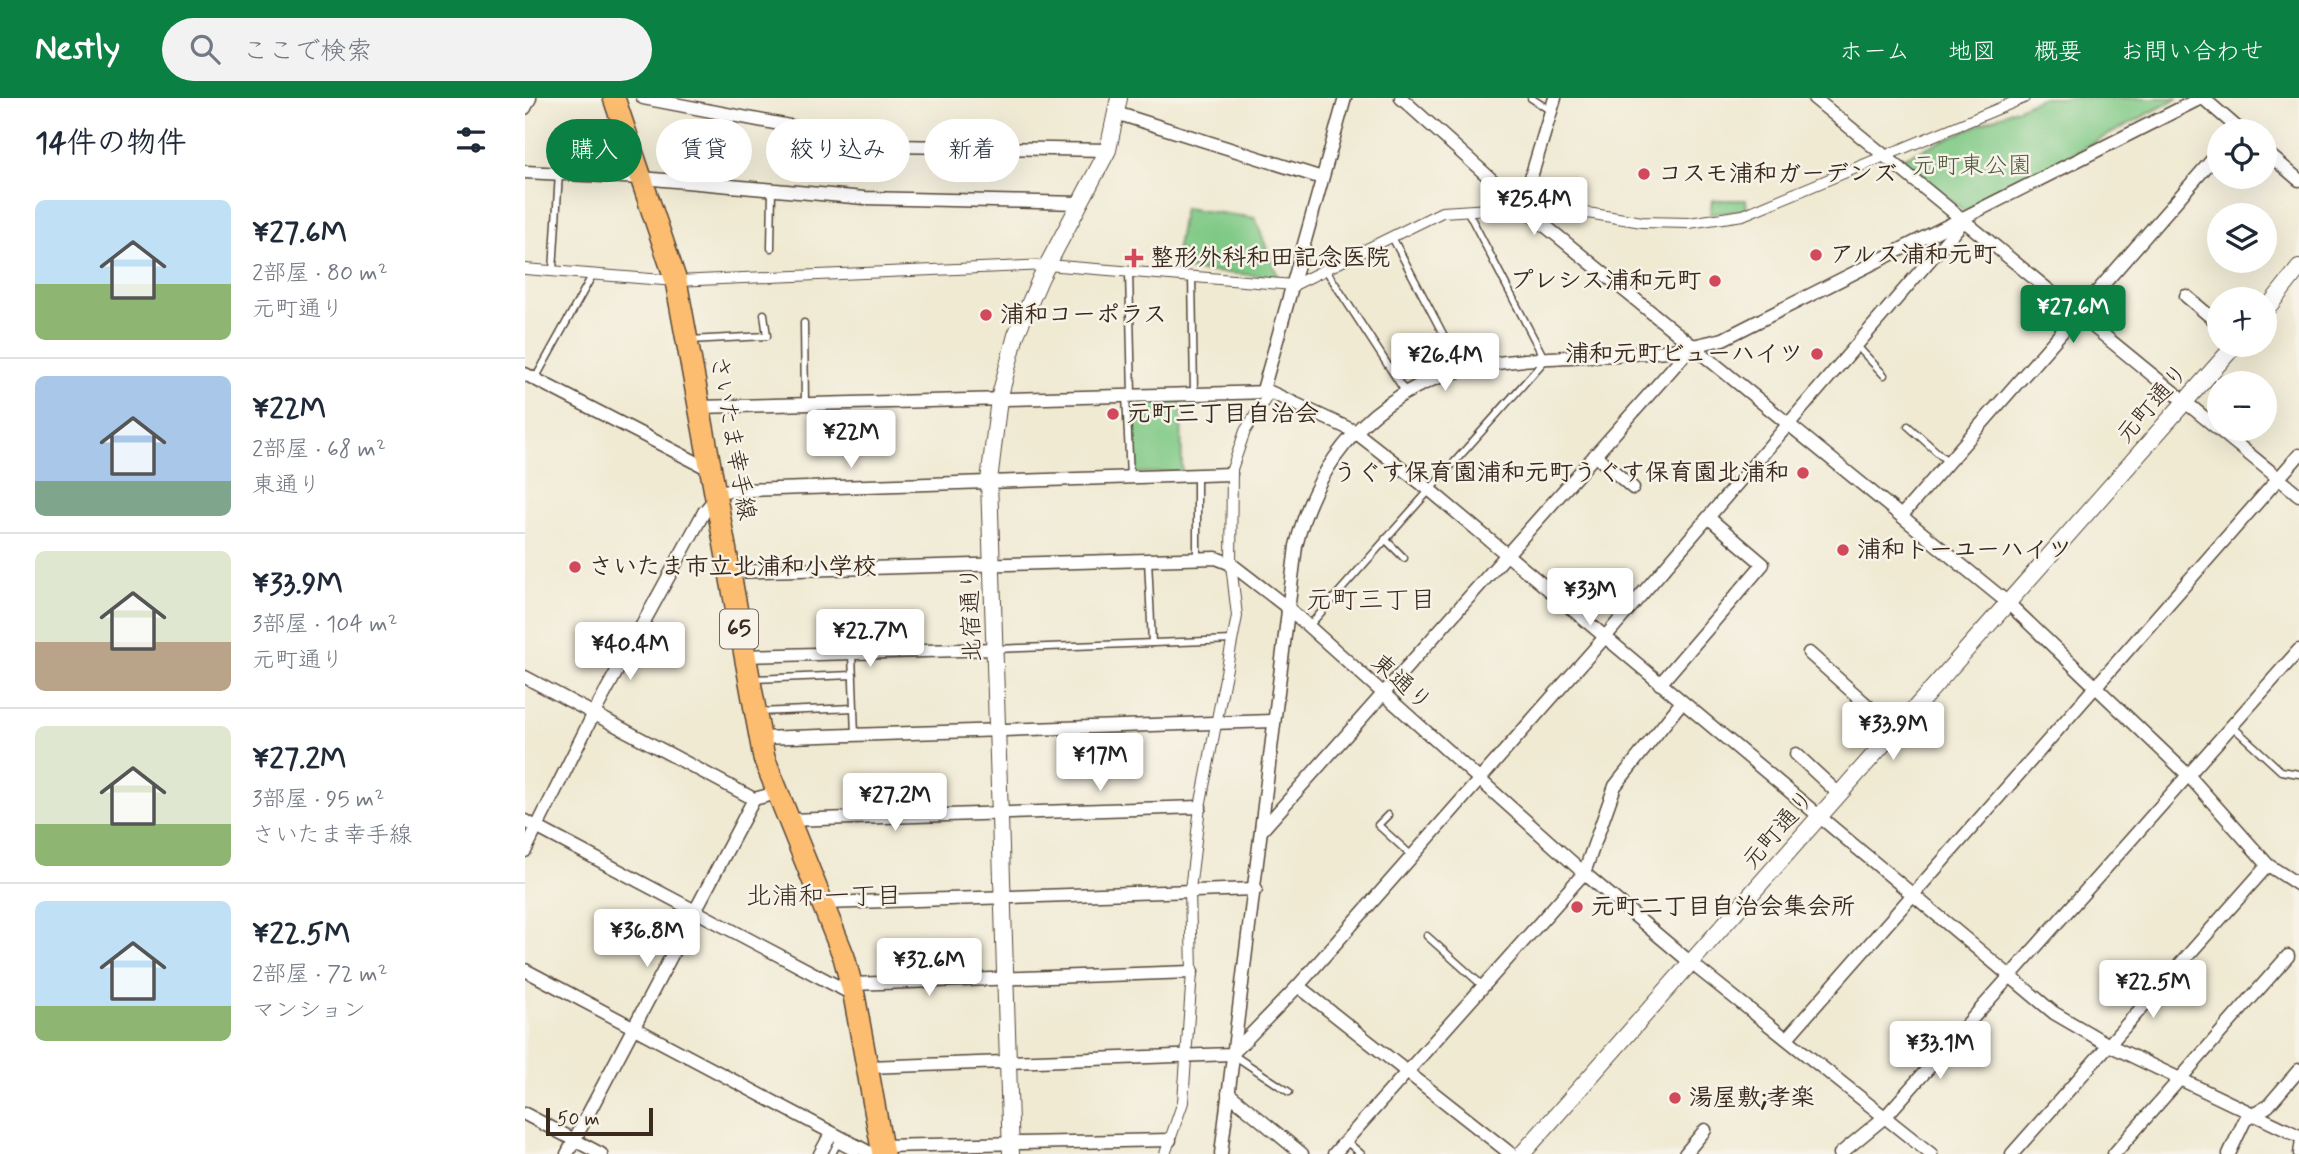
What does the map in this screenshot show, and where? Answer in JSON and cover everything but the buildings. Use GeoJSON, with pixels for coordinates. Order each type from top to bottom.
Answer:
{"type":"FeatureCollection","features":[{"type":"Feature","properties":{"kind":"main road","name":"さいたま幸手線"},"geometry":{"type":"LineString","coordinates":[[614,98],[621,119]]}},
{"type":"Feature","properties":{"kind":"main road","name":"さいたま幸手線"},"geometry":{"type":"LineString","coordinates":[[642,178],[676,281],[759,738],[777,793],[824,903],[853,989],[879,1151]]}},
{"type":"Feature","properties":{"kind":"street"},"geometry":{"type":"LineString","coordinates":[[525,108],[530,98]]}},
{"type":"Feature","properties":{"kind":"street"},"geometry":{"type":"LineString","coordinates":[[643,98],[894,146],[1108,150]]}},
{"type":"Feature","properties":{"kind":"street"},"geometry":{"type":"LineString","coordinates":[[1165,1154],[1183,1102],[1192,972],[1190,890],[1200,807],[1237,616],[1231,564],[1231,474],[1245,431],[1267,391],[1345,98]]}},
{"type":"Feature","properties":{"kind":"street"},"geometry":{"type":"LineString","coordinates":[[1401,98],[1522,207],[2008,603],[2189,776],[2268,864],[2299,885]]}},
{"type":"Feature","properties":{"kind":"street"},"geometry":{"type":"LineString","coordinates":[[1814,98],[2299,495]]}},
{"type":"Feature","properties":{"kind":"street"},"geometry":{"type":"LineString","coordinates":[[525,269],[676,281],[1047,265],[1294,285],[1442,212],[1522,207],[1557,208],[1642,222],[1689,223],[1743,215],[2024,98]]}},
{"type":"Feature","properties":{"kind":"street"},"geometry":{"type":"LineString","coordinates":[[1221,1154],[1232,1054],[1256,889],[1273,721],[1302,522],[1326,470],[1354,431],[1406,393],[1462,370],[1545,360],[1668,351],[1723,339],[2202,98],[2226,119]]}},
{"type":"Feature","properties":{"kind":"street"},"geometry":{"type":"LineString","coordinates":[[1522,207],[1553,104]]}},
{"type":"Feature","properties":{"kind":"street"},"geometry":{"type":"LineString","coordinates":[[1117,106],[1322,178]]}},
{"type":"Feature","properties":{"kind":"street","name":"北宿通り"},"geometry":{"type":"LineString","coordinates":[[1011,1149],[989,481],[999,399],[1016,335],[1047,265],[1108,150],[1117,106]]}},
{"type":"Feature","properties":{"kind":"street"},"geometry":{"type":"LineString","coordinates":[[2277,161],[2299,180]]}},
{"type":"Feature","properties":{"kind":"street"},"geometry":{"type":"LineString","coordinates":[[1902,515],[2207,166]]}},
{"type":"Feature","properties":{"kind":"street"},"geometry":{"type":"LineString","coordinates":[[525,172],[546,173]]}},
{"type":"Feature","properties":{"kind":"street"},"geometry":{"type":"LineString","coordinates":[[642,178],[864,198],[1080,203]]}},
{"type":"Feature","properties":{"kind":"street"},"geometry":{"type":"LineString","coordinates":[[867,1067],[1232,1054],[1298,986],[1605,636],[1964,219]]}},
{"type":"Feature","properties":{"kind":"street"},"geometry":{"type":"LineString","coordinates":[[2277,296],[2299,268]]}},
{"type":"Feature","properties":{"kind":"street"},"geometry":{"type":"LineString","coordinates":[[2186,296],[2207,314]]}},
{"type":"Feature","properties":{"kind":"street"},"geometry":{"type":"LineString","coordinates":[[1263,829],[1693,345]]}},
{"type":"Feature","properties":{"kind":"street","name":"元町通り"},"geometry":{"type":"LineString","coordinates":[[1522,1154],[2224,357]]}},
{"type":"Feature","properties":{"kind":"street"},"geometry":{"type":"LineString","coordinates":[[530,377],[711,470]]}},
{"type":"Feature","properties":{"kind":"street"},"geometry":{"type":"LineString","coordinates":[[700,407],[1267,391],[1354,431],[1431,491],[2054,1013],[2109,1045],[2299,1138]]}},
{"type":"Feature","properties":{"kind":"street"},"geometry":{"type":"LineString","coordinates":[[1595,455],[1633,488]]}},
{"type":"Feature","properties":{"kind":"street"},"geometry":{"type":"LineString","coordinates":[[1787,1038],[2299,455]]}},
{"type":"Feature","properties":{"kind":"street"},"geometry":{"type":"LineString","coordinates":[[525,851],[531,824],[704,512],[716,495],[989,481],[1231,474]]}},
{"type":"Feature","properties":{"kind":"street"},"geometry":{"type":"LineString","coordinates":[[1660,684],[1763,564],[1709,517]]}},
{"type":"Feature","properties":{"kind":"street","name":"東通り"},"geometry":{"type":"LineString","coordinates":[[729,572],[1216,558],[1231,564],[1288,608],[1584,873],[1691,963],[1931,1154]]}},
{"type":"Feature","properties":{"kind":"street"},"geometry":{"type":"LineString","coordinates":[[744,656],[996,649]]}},
{"type":"Feature","properties":{"kind":"street"},"geometry":{"type":"LineString","coordinates":[[1840,1154],[1886,1116],[2299,650]]}},
{"type":"Feature","properties":{"kind":"street"},"geometry":{"type":"LineString","coordinates":[[1809,653],[1896,731]]}},
{"type":"Feature","properties":{"kind":"street"},"geometry":{"type":"LineString","coordinates":[[525,677],[754,799],[777,793]]}},
{"type":"Feature","properties":{"kind":"street"},"geometry":{"type":"LineString","coordinates":[[1334,1154],[1584,873],[1615,786],[1681,702]]}},
{"type":"Feature","properties":{"kind":"street"},"geometry":{"type":"LineString","coordinates":[[759,738],[1273,721]]}},
{"type":"Feature","properties":{"kind":"street"},"geometry":{"type":"LineString","coordinates":[[1796,754],[1840,795]]}},
{"type":"Feature","properties":{"kind":"street"},"geometry":{"type":"LineString","coordinates":[[567,1154],[754,799]]}},
{"type":"Feature","properties":{"kind":"street"},"geometry":{"type":"LineString","coordinates":[[788,820],[1200,807]]}},
{"type":"Feature","properties":{"kind":"street"},"geometry":{"type":"LineString","coordinates":[[531,824],[695,912],[853,989],[1006,978],[1192,972]]}},
{"type":"Feature","properties":{"kind":"street"},"geometry":{"type":"LineString","coordinates":[[2013,1154],[2268,864]]}},
{"type":"Feature","properties":{"kind":"street"},"geometry":{"type":"LineString","coordinates":[[824,903],[1256,889]]}},
{"type":"Feature","properties":{"kind":"street"},"geometry":{"type":"LineString","coordinates":[[2114,1154],[2182,1080],[2288,956]]}},
{"type":"Feature","properties":{"kind":"street"},"geometry":{"type":"LineString","coordinates":[[525,971],[831,1134],[879,1151],[1011,1149],[1170,1140]]}},
{"type":"Feature","properties":{"kind":"street"},"geometry":{"type":"LineString","coordinates":[[1298,986],[1511,1154]]}},
{"type":"Feature","properties":{"kind":"street"},"geometry":{"type":"LineString","coordinates":[[2229,1154],[2245,1120],[2268,1106],[2299,1070]]}},
{"type":"Feature","properties":{"kind":"street"},"geometry":{"type":"LineString","coordinates":[[1228,1093],[1301,1154]]}},
{"type":"Feature","properties":{"kind":"street"},"geometry":{"type":"LineString","coordinates":[[525,1114],[601,1154]]}},
{"type":"Feature","properties":{"kind":"street"},"geometry":{"type":"LineString","coordinates":[[1685,1154],[1705,1130]]}},
{"type":"Feature","properties":{"kind":"street"},"geometry":{"type":"LineString","coordinates":[[820,1154],[831,1134]]}},
{"type":"Feature","properties":{"kind":"lane"},"geometry":{"type":"LineString","coordinates":[[1531,98],[1553,104]]}},
{"type":"Feature","properties":{"kind":"lane"},"geometry":{"type":"LineString","coordinates":[[553,271],[558,182]]}},
{"type":"Feature","properties":{"kind":"lane"},"geometry":{"type":"LineString","coordinates":[[771,248],[772,190]]}},
{"type":"Feature","properties":{"kind":"lane"},"geometry":{"type":"LineString","coordinates":[[1308,628],[1545,360],[1467,209]]}},
{"type":"Feature","properties":{"kind":"lane"},"geometry":{"type":"LineString","coordinates":[[1392,237],[1462,370]]}},
{"type":"Feature","properties":{"kind":"lane"},"geometry":{"type":"LineString","coordinates":[[1326,270],[1406,393]]}},
{"type":"Feature","properties":{"kind":"lane"},"geometry":{"type":"LineString","coordinates":[[1129,272],[1130,476]]}},
{"type":"Feature","properties":{"kind":"lane"},"geometry":{"type":"LineString","coordinates":[[530,377],[593,274]]}},
{"type":"Feature","properties":{"kind":"lane"},"geometry":{"type":"LineString","coordinates":[[1192,276],[1194,392]]}},
{"type":"Feature","properties":{"kind":"lane"},"geometry":{"type":"LineString","coordinates":[[687,340],[767,336],[764,314]]}},
{"type":"Feature","properties":{"kind":"lane"},"geometry":{"type":"LineString","coordinates":[[804,323],[805,404]]}},
{"type":"Feature","properties":{"kind":"lane"},"geometry":{"type":"LineString","coordinates":[[1856,346],[1885,375]]}},
{"type":"Feature","properties":{"kind":"lane"},"geometry":{"type":"LineString","coordinates":[[1908,426],[1948,462]]}},
{"type":"Feature","properties":{"kind":"lane"},"geometry":{"type":"LineString","coordinates":[[1197,475],[1197,559]]}},
{"type":"Feature","properties":{"kind":"lane"},"geometry":{"type":"LineString","coordinates":[[1385,539],[1404,558]]}},
{"type":"Feature","properties":{"kind":"lane"},"geometry":{"type":"LineString","coordinates":[[1148,560],[1152,643]]}},
{"type":"Feature","properties":{"kind":"lane"},"geometry":{"type":"LineString","coordinates":[[996,649],[1233,640]]}},
{"type":"Feature","properties":{"kind":"lane"},"geometry":{"type":"LineString","coordinates":[[852,653],[855,736]]}},
{"type":"Feature","properties":{"kind":"lane"},"geometry":{"type":"LineString","coordinates":[[748,679],[853,675]]}},
{"type":"Feature","properties":{"kind":"lane"},"geometry":{"type":"LineString","coordinates":[[754,712],[854,708]]}},
{"type":"Feature","properties":{"kind":"lane"},"geometry":{"type":"LineString","coordinates":[[2232,726],[2281,771],[2299,774]]}},
{"type":"Feature","properties":{"kind":"lane"},"geometry":{"type":"LineString","coordinates":[[1388,815],[1378,825],[1412,856]]}},
{"type":"Feature","properties":{"kind":"lane"},"geometry":{"type":"LineString","coordinates":[[1427,936],[1484,986]]}},
{"type":"Feature","properties":{"kind":"lane"},"geometry":{"type":"LineString","coordinates":[[1232,1054],[1289,1092]]}},
{"type":"Feature","properties":{"kind":"lane"},"geometry":{"type":"LineString","coordinates":[[2297,1154],[2299,1138]]}},
{"type":"Feature","properties":{"kind":"lane"},"geometry":{"type":"LineString","coordinates":[[1346,1141],[1361,1154]]}},
{"type":"Feature","properties":{"kind":"lane"},"geometry":{"type":"LineString","coordinates":[[832,1154],[837,1144],[856,1154]]}},
{"type":"Feature","properties":{"kind":"green space","name":"元町東公園"},"geometry":{"type":"Polygon","coordinates":[[[2041,98],[2178,98],[1964,211],[1902,158],[2041,98]]]}},
{"type":"Feature","properties":{"kind":"green space"},"geometry":{"type":"Polygon","coordinates":[[[1712,200],[1746,200],[1747,210],[1710,214],[1712,200]]]}},
{"type":"Feature","properties":{"kind":"green space"},"geometry":{"type":"Polygon","coordinates":[[[1184,208],[1255,218],[1278,277],[1173,269],[1184,208]]]}},
{"type":"Feature","properties":{"kind":"green space"},"geometry":{"type":"Polygon","coordinates":[[[1181,400],[1182,472],[1134,473],[1134,401],[1181,400]]]}},
{"type":"Feature","properties":{"kind":"place","name":"コスモ浦和ガーデンズ"},"geometry":{"type":"Point","coordinates":[1644,174]}},
{"type":"Feature","properties":{"kind":"place","name":"アルス浦和元町"},"geometry":{"type":"Point","coordinates":[1816,255]}},
{"type":"Feature","properties":{"kind":"place","name":"整形外科和田記念医院"},"geometry":{"type":"Point","coordinates":[1134,258]}},
{"type":"Feature","properties":{"kind":"place","name":"プレシス浦和元町"},"geometry":{"type":"Point","coordinates":[1715,281]}},
{"type":"Feature","properties":{"kind":"place","name":"浦和コーポラス"},"geometry":{"type":"Point","coordinates":[986,315]}},
{"type":"Feature","properties":{"kind":"place","name":"浦和元町ビューハイツ"},"geometry":{"type":"Point","coordinates":[1817,354]}},
{"type":"Feature","properties":{"kind":"place","name":"元町三丁目自治会"},"geometry":{"type":"Point","coordinates":[1113,414]}},
{"type":"Feature","properties":{"kind":"place","name":"うぐす保育園浦和元町うぐす保育園北浦和"},"geometry":{"type":"Point","coordinates":[1803,473]}},
{"type":"Feature","properties":{"kind":"place","name":"浦和トーユーハイツ"},"geometry":{"type":"Point","coordinates":[1843,550]}},
{"type":"Feature","properties":{"kind":"place","name":"さいたま市立北浦和小学校"},"geometry":{"type":"Point","coordinates":[575,567]}},
{"type":"Feature","properties":{"kind":"place","name":"元町二丁目自治会集会所"},"geometry":{"type":"Point","coordinates":[1577,907]}},
{"type":"Feature","properties":{"kind":"place","name":"湯屋敷;孝楽"},"geometry":{"type":"Point","coordinates":[1675,1098]}},
{"type":"Feature","properties":{"kind":"district","name":"元町三丁目"},"geometry":{"type":"Point","coordinates":[1371,601]}},
{"type":"Feature","properties":{"kind":"district","name":"北浦和一丁目"},"geometry":{"type":"Point","coordinates":[824,897]}}]}
